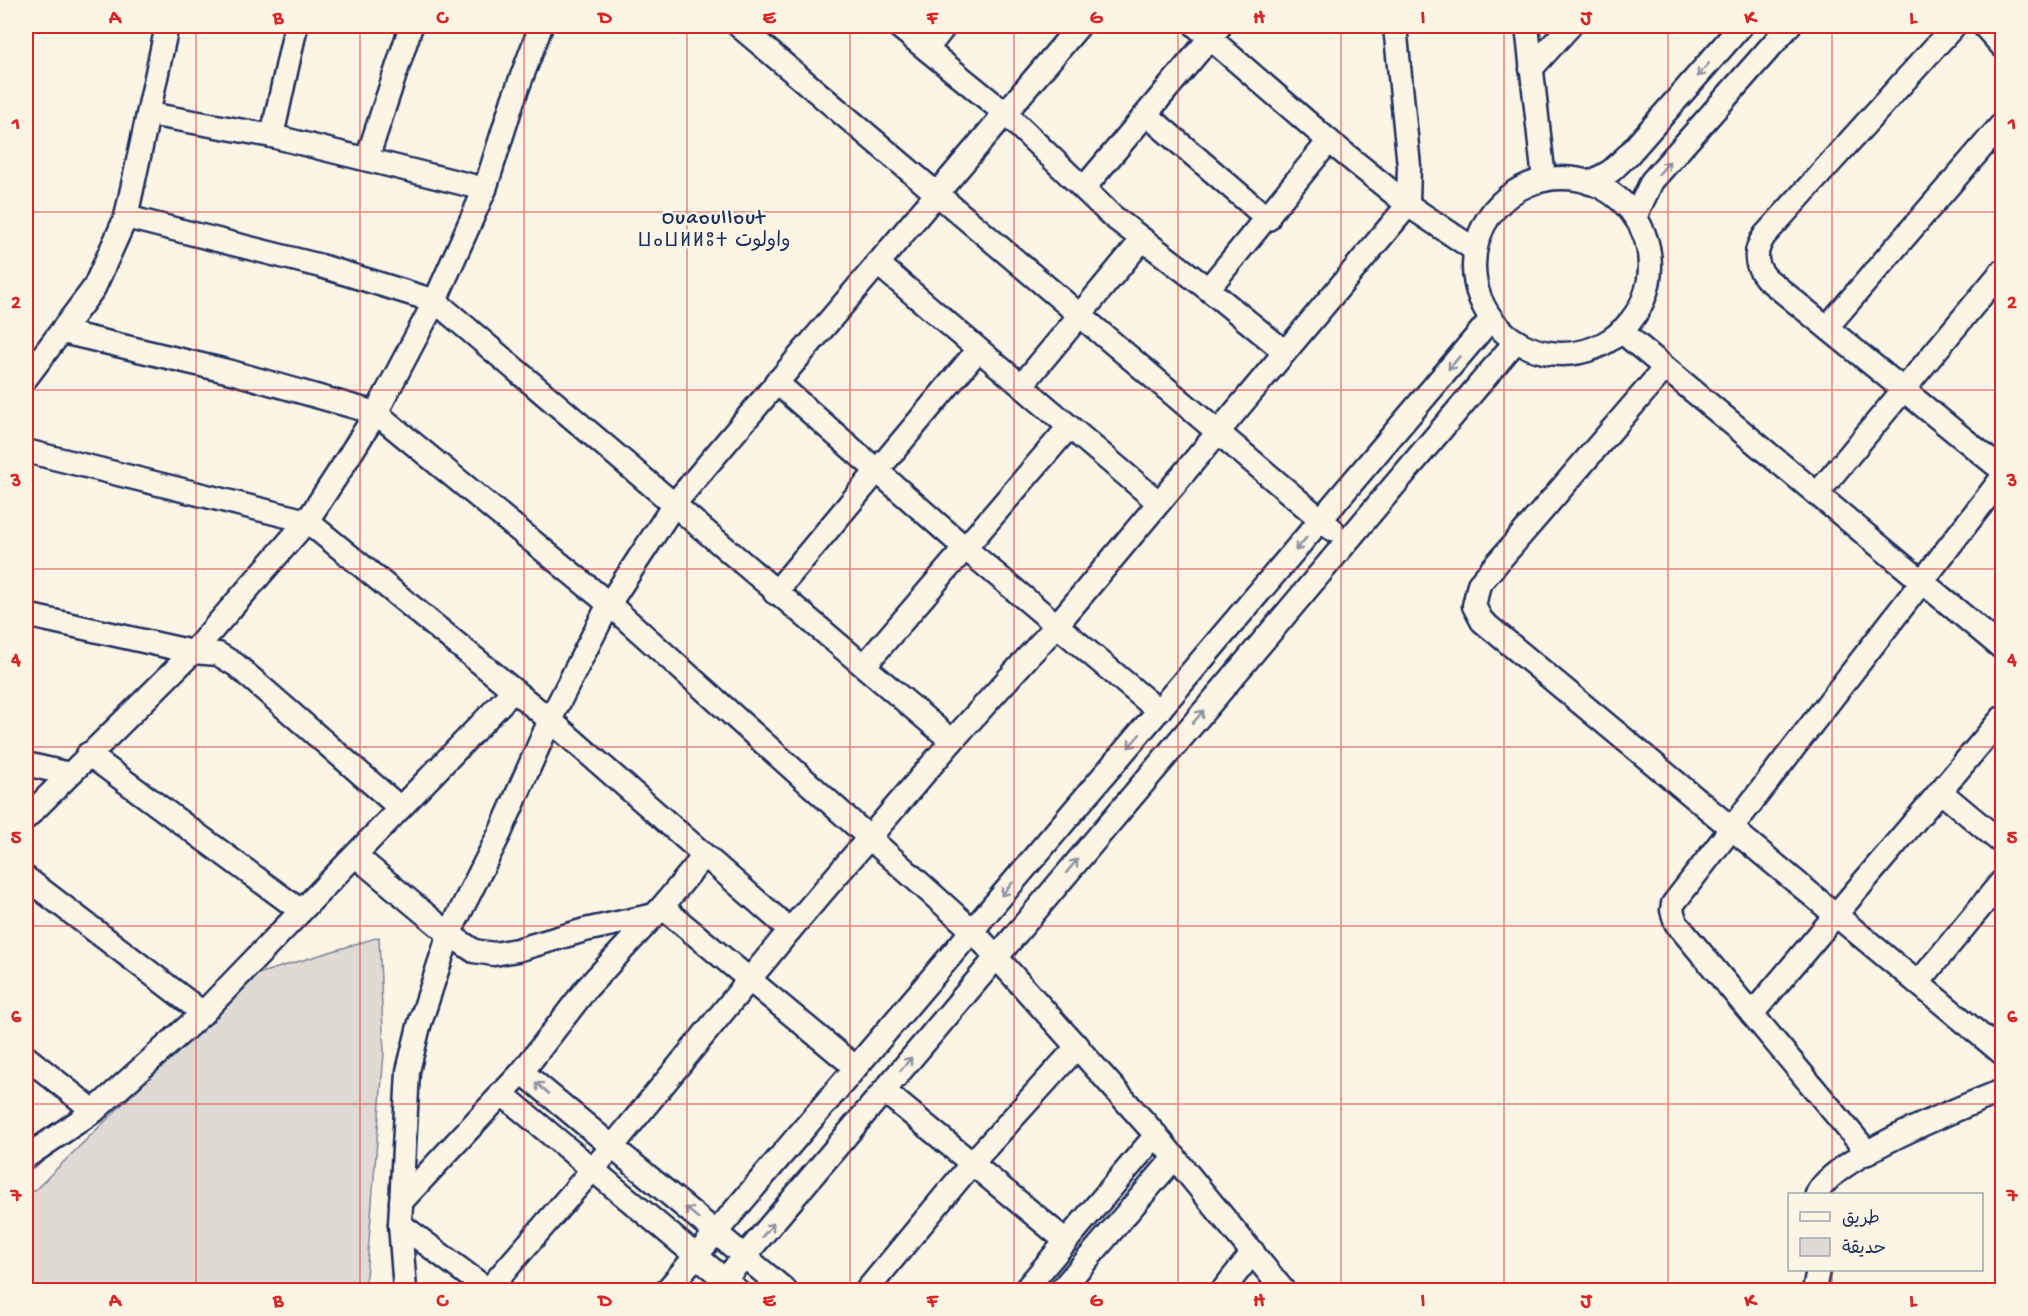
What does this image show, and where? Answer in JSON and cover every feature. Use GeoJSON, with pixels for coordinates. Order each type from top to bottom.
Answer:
{"type":"FeatureCollection","features":[{"type":"Feature","properties":{"kind":"street"},"geometry":{"type":"LineString","coordinates":[[26,378],[94,288],[126,217],[166,26]]}},
{"type":"Feature","properties":{"kind":"street"},"geometry":{"type":"LineString","coordinates":[[272,136],[296,26]]}},
{"type":"Feature","properties":{"kind":"street"},"geometry":{"type":"LineString","coordinates":[[367,159],[411,26]]}},
{"type":"Feature","properties":{"kind":"street"},"geometry":{"type":"LineString","coordinates":[[26,818],[193,652],[308,520],[376,413],[435,301],[485,189],[513,100],[541,26]]}},
{"type":"Feature","properties":{"kind":"street"},"geometry":{"type":"LineString","coordinates":[[927,49],[945,26]]}},
{"type":"Feature","properties":{"kind":"street"},"geometry":{"type":"LineString","coordinates":[[405,1290],[400,1224],[408,1071],[449,934],[500,833],[550,720],[609,604],[675,503],[1079,26]]}},
{"type":"Feature","properties":{"kind":"street"},"geometry":{"type":"LineString","coordinates":[[400,1224],[488,1290],[612,1147],[790,930],[952,741],[1056,626],[1408,205],[1409,166],[1395,26]]}},
{"type":"Feature","properties":{"kind":"street"},"geometry":{"type":"LineString","coordinates":[[1527,26],[1544,180]]}},
{"type":"Feature","properties":{"kind":"street"},"geometry":{"type":"LineString","coordinates":[[1531,69],[1570,26]]}},
{"type":"Feature","properties":{"kind":"street"},"geometry":{"type":"LineString","coordinates":[[1590,183],[1611,171],[1628,155],[1741,26]]}},
{"type":"Feature","properties":{"kind":"street"},"geometry":{"type":"LineString","coordinates":[[1635,217],[1652,181],[1789,26]]}},
{"type":"Feature","properties":{"kind":"street"},"geometry":{"type":"LineString","coordinates":[[1954,26],[1759,243],[1756,252],[1760,271],[2002,470]]}},
{"type":"Feature","properties":{"kind":"street"},"geometry":{"type":"LineString","coordinates":[[1984,26],[2002,46]]}},
{"type":"Feature","properties":{"kind":"street"},"geometry":{"type":"LineString","coordinates":[[905,28],[1006,114],[1112,216],[1208,289],[1284,351]]}},
{"type":"Feature","properties":{"kind":"street"},"geometry":{"type":"LineString","coordinates":[[753,29],[936,194],[1347,542]]}},
{"type":"Feature","properties":{"kind":"street"},"geometry":{"type":"LineString","coordinates":[[1084,188],[1147,115],[1208,29],[1329,141],[1408,205],[1475,250]]}},
{"type":"Feature","properties":{"kind":"street"},"geometry":{"type":"LineString","coordinates":[[149,114],[272,136],[485,189]]}},
{"type":"Feature","properties":{"kind":"street"},"geometry":{"type":"LineString","coordinates":[[1147,115],[1268,219]]}},
{"type":"Feature","properties":{"kind":"street"},"geometry":{"type":"LineString","coordinates":[[1827,327],[2002,124]]}},
{"type":"Feature","properties":{"kind":"street"},"geometry":{"type":"LineString","coordinates":[[1208,289],[1268,219],[1329,141]]}},
{"type":"Feature","properties":{"kind":"street"},"geometry":{"type":"LineString","coordinates":[[1568,178],[1590,183],[1615,196],[1635,217],[1648,250],[1647,286],[1637,310],[1621,331],[1603,344],[1581,352],[1559,354],[1536,350],[1516,341],[1491,318],[1480,297],[1474,274],[1475,250],[1484,225],[1499,204],[1520,188],[1544,180],[1568,178]]}},
{"type":"Feature","properties":{"kind":"street"},"geometry":{"type":"LineString","coordinates":[[126,217],[321,266],[435,301],[675,503],[775,593],[952,741]]}},
{"type":"Feature","properties":{"kind":"street"},"geometry":{"type":"LineString","coordinates":[[1022,385],[1142,240]]}},
{"type":"Feature","properties":{"kind":"street"},"geometry":{"type":"LineString","coordinates":[[877,263],[1158,502]]}},
{"type":"Feature","properties":{"kind":"street"},"geometry":{"type":"LineString","coordinates":[[1817,494],[2002,271]]}},
{"type":"Feature","properties":{"kind":"street"},"geometry":{"type":"LineString","coordinates":[[667,1290],[1491,318]]}},
{"type":"Feature","properties":{"kind":"street"},"geometry":{"type":"LineString","coordinates":[[1621,331],[2002,648]]}},
{"type":"Feature","properties":{"kind":"street"},"geometry":{"type":"LineString","coordinates":[[63,332],[231,372],[376,413],[609,604],[972,930],[1156,1135],[1283,1290]]}},
{"type":"Feature","properties":{"kind":"street"},"geometry":{"type":"LineString","coordinates":[[501,1094],[696,1257],[726,1287],[745,1257],[884,1090],[1516,341]]}},
{"type":"Feature","properties":{"kind":"street"},"geometry":{"type":"LineString","coordinates":[[775,593],[978,350]]}},
{"type":"Feature","properties":{"kind":"street"},"geometry":{"type":"LineString","coordinates":[[1665,368],[1479,584],[1474,606],[1482,621],[2002,1053]]}},
{"type":"Feature","properties":{"kind":"street"},"geometry":{"type":"LineString","coordinates":[[776,382],[879,470],[966,549],[1159,711]]}},
{"type":"Feature","properties":{"kind":"street"},"geometry":{"type":"LineString","coordinates":[[864,666],[1069,427]]}},
{"type":"Feature","properties":{"kind":"street"},"geometry":{"type":"LineString","coordinates":[[26,451],[308,520],[550,720],[790,930]]}},
{"type":"Feature","properties":{"kind":"street"},"geometry":{"type":"LineString","coordinates":[[1868,1153],[1676,923],[1672,910],[1677,897],[2002,478]]}},
{"type":"Feature","properties":{"kind":"street"},"geometry":{"type":"LineString","coordinates":[[26,615],[193,652],[218,654],[236,665],[400,808]]}},
{"type":"Feature","properties":{"kind":"street"},"geometry":{"type":"LineString","coordinates":[[26,1157],[94,1111],[203,1013],[513,691]]}},
{"type":"Feature","properties":{"kind":"street"},"geometry":{"type":"LineString","coordinates":[[1752,1014],[2002,718]]}},
{"type":"Feature","properties":{"kind":"street"},"geometry":{"type":"LineString","coordinates":[[88,754],[301,911]]}},
{"type":"Feature","properties":{"kind":"street"},"geometry":{"type":"LineString","coordinates":[[26,764],[69,774]]}},
{"type":"Feature","properties":{"kind":"street"},"geometry":{"type":"LineString","coordinates":[[1941,792],[2002,843]]}},
{"type":"Feature","properties":{"kind":"street"},"geometry":{"type":"LineString","coordinates":[[356,856],[449,934],[474,951],[494,954],[658,911]]}},
{"type":"Feature","properties":{"kind":"street"},"geometry":{"type":"LineString","coordinates":[[401,1202],[522,1072],[586,989],[658,911],[704,856]]}},
{"type":"Feature","properties":{"kind":"street"},"geometry":{"type":"LineString","coordinates":[[26,878],[203,1013]]}},
{"type":"Feature","properties":{"kind":"street"},"geometry":{"type":"LineString","coordinates":[[1918,983],[2002,881]]}},
{"type":"Feature","properties":{"kind":"street"},"geometry":{"type":"LineString","coordinates":[[658,911],[750,979],[855,1067]]}},
{"type":"Feature","properties":{"kind":"street"},"geometry":{"type":"LineString","coordinates":[[867,1290],[973,1162],[1078,1046]]}},
{"type":"Feature","properties":{"kind":"street"},"geometry":{"type":"LineString","coordinates":[[26,1057],[94,1111]]}},
{"type":"Feature","properties":{"kind":"street"},"geometry":{"type":"LineString","coordinates":[[522,1072],[785,1290]]}},
{"type":"Feature","properties":{"kind":"street"},"geometry":{"type":"LineString","coordinates":[[884,1090],[1066,1241]]}},
{"type":"Feature","properties":{"kind":"street"},"geometry":{"type":"LineString","coordinates":[[1818,1193],[1828,1180],[1868,1153],[1926,1122],[2002,1091]]}},
{"type":"Feature","properties":{"kind":"street"},"geometry":{"type":"LineString","coordinates":[[1032,1288],[1066,1241],[1156,1135]]}},
{"type":"Feature","properties":{"kind":"street"},"geometry":{"type":"LineString","coordinates":[[1061,1290],[1175,1157]]}},
{"type":"Feature","properties":{"kind":"street"},"geometry":{"type":"LineString","coordinates":[[1223,1290],[1253,1252]]}},
{"type":"Feature","properties":{"kind":"street"},"geometry":{"type":"LineString","coordinates":[[1814,1290],[1818,1271]]}},
{"type":"Feature","properties":{"kind":"green space"},"geometry":{"type":"Polygon","coordinates":[[[379,937],[384,1053],[365,1290],[26,1290],[26,1194],[35,1190],[254,975],[379,937]]]}},
{"type":"Feature","properties":{"kind":"district","name":"Ouaoullout ⵡⴰⵡⵍⵍⵓⵜ واولوت"},"geometry":{"type":"Point","coordinates":[714,228]}}]}
